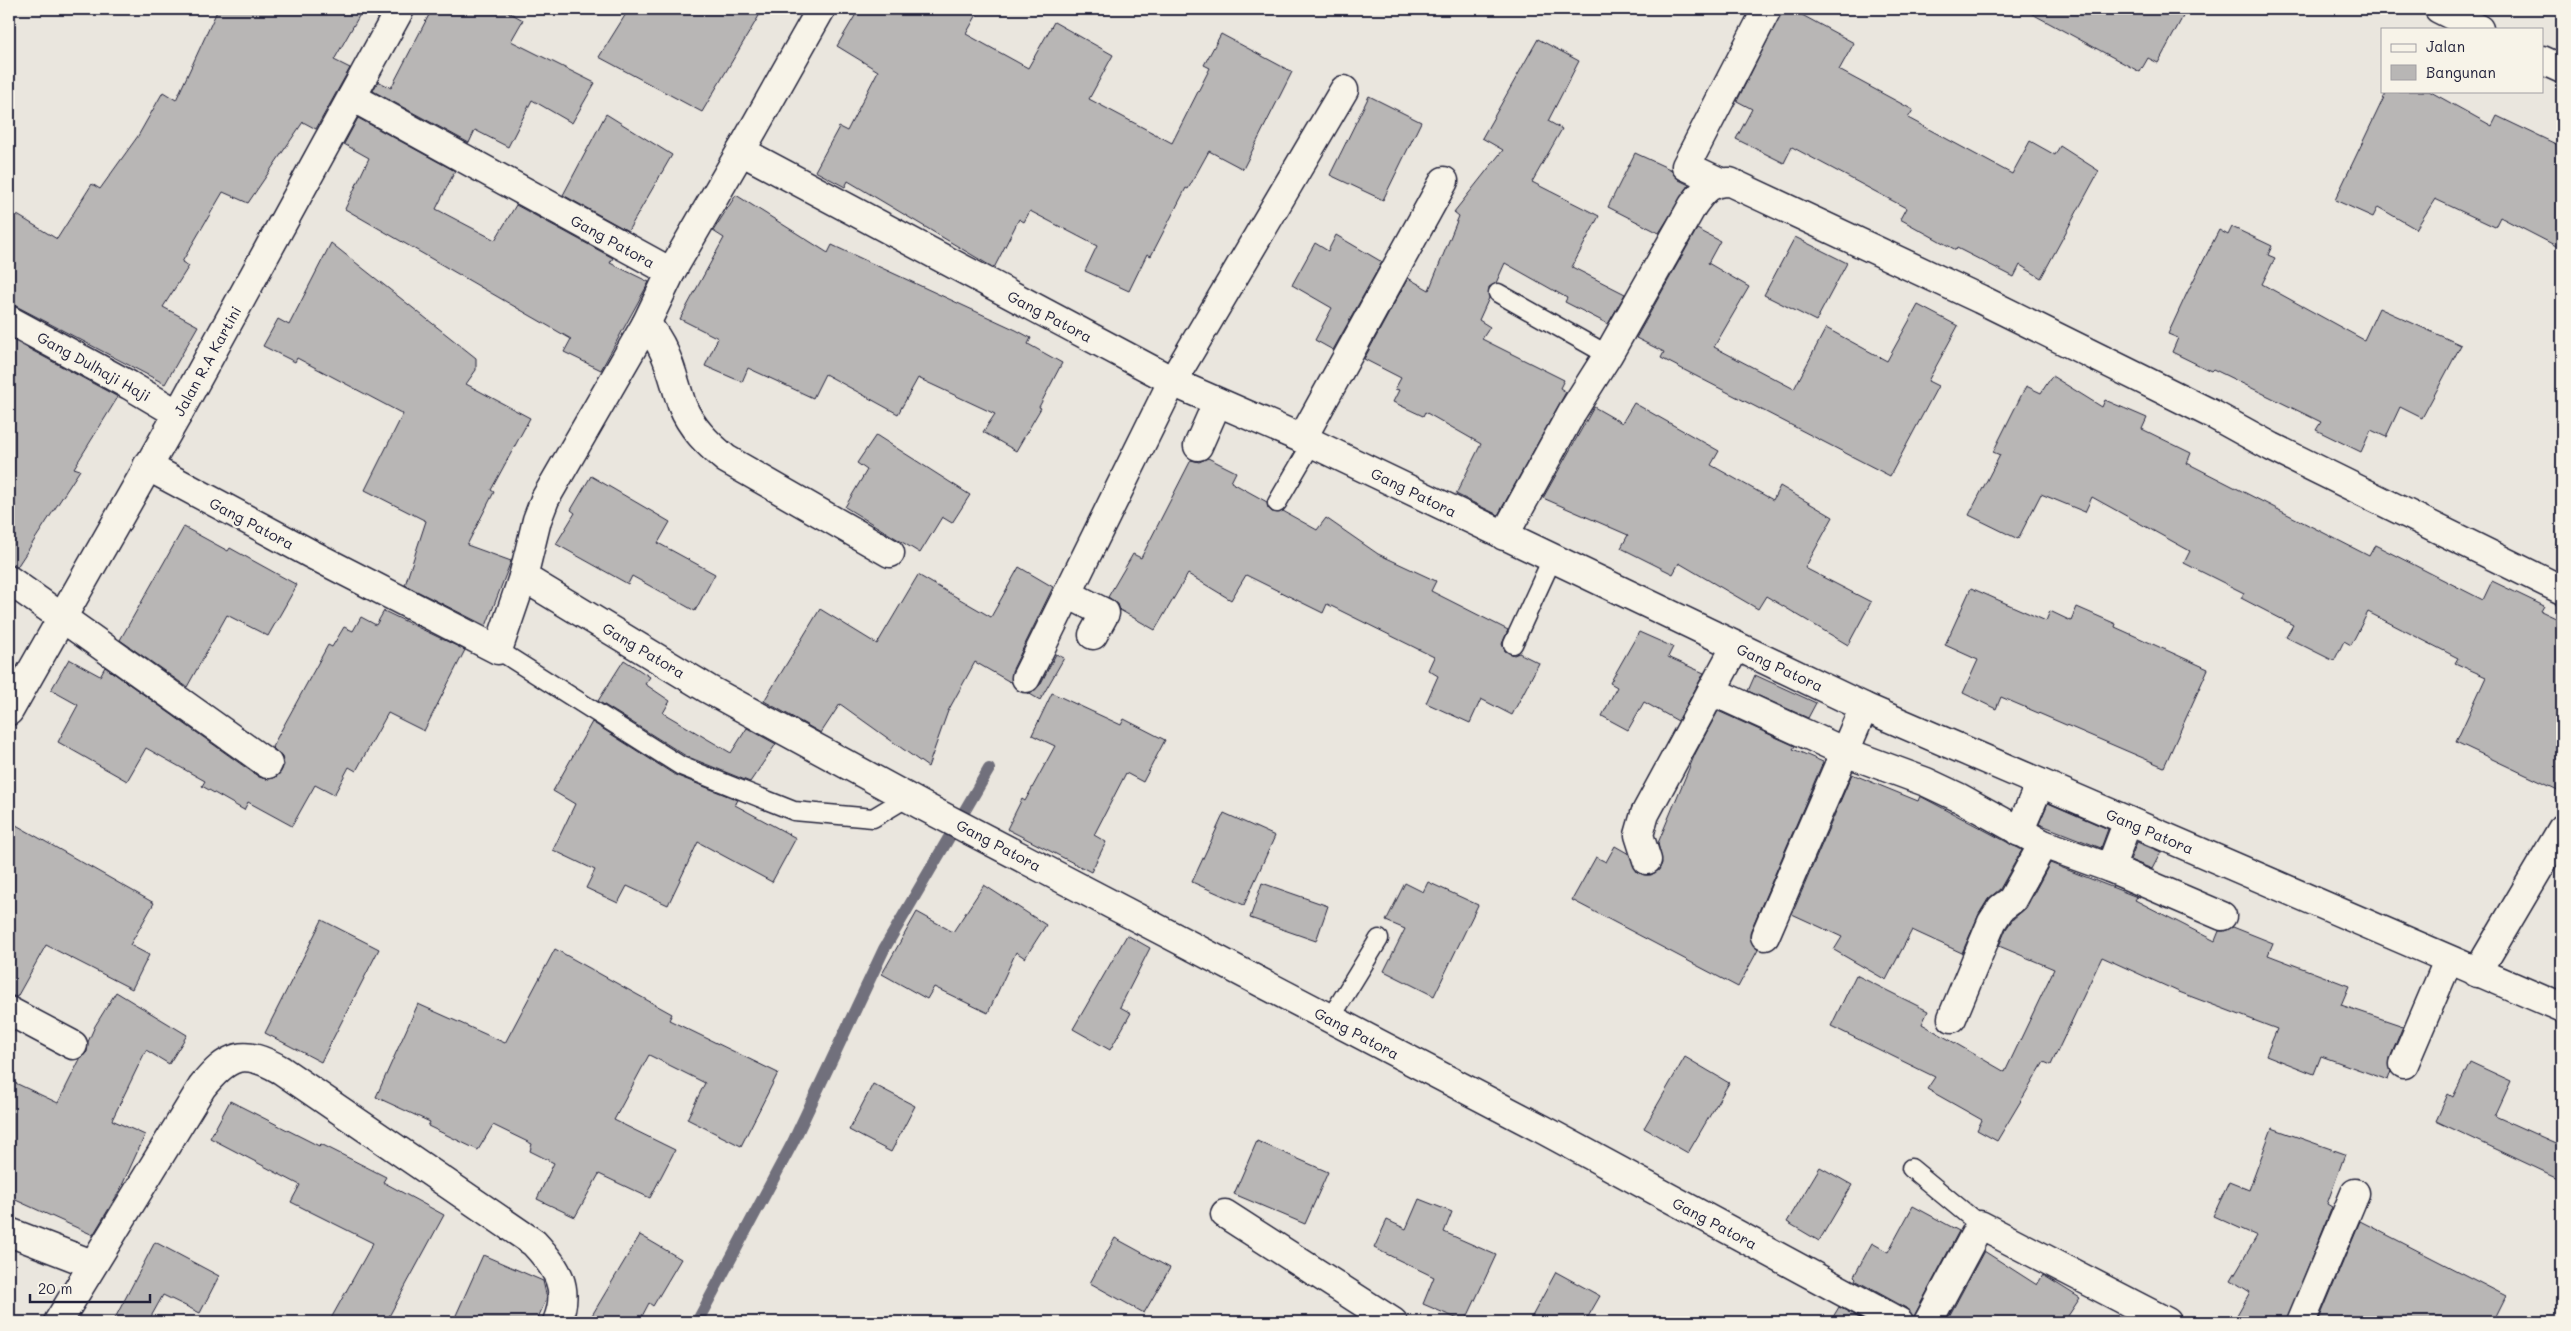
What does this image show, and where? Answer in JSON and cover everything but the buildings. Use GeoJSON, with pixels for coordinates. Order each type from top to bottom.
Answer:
{"type":"FeatureCollection","features":[{"type":"Feature","properties":{"kind":"street","name":"Jalan R.A Kartini"},"geometry":{"type":"LineString","coordinates":[[9,711],[178,414],[400,9]]}},
{"type":"Feature","properties":{"kind":"street"},"geometry":{"type":"LineString","coordinates":[[741,152],[821,9]]}},
{"type":"Feature","properties":{"kind":"street"},"geometry":{"type":"LineString","coordinates":[[1767,9],[1686,166],[1718,181],[1730,182],[1944,281],[2214,415],[2272,447],[2562,590]]}},
{"type":"Feature","properties":{"kind":"street"},"geometry":{"type":"LineString","coordinates":[[2439,9],[2477,28]]}},
{"type":"Feature","properties":{"kind":"street"},"geometry":{"type":"LineString","coordinates":[[2544,61],[2562,69]]}},
{"type":"Feature","properties":{"kind":"street"},"geometry":{"type":"LineString","coordinates":[[1026,678],[1068,594],[1179,385],[1344,90]]}},
{"type":"Feature","properties":{"kind":"street","name":"Gang Patora"},"geometry":{"type":"LineString","coordinates":[[352,97],[670,272],[741,152],[1179,385],[1217,403],[1307,441],[1864,706],[2448,961],[2562,1008]]}},
{"type":"Feature","properties":{"kind":"street"},"geometry":{"type":"LineString","coordinates":[[1307,441],[1444,181]]}},
{"type":"Feature","properties":{"kind":"street"},"geometry":{"type":"LineString","coordinates":[[1504,536],[1572,412],[1608,355],[1693,205],[1707,187],[1718,181]]}},
{"type":"Feature","properties":{"kind":"street"},"geometry":{"type":"LineString","coordinates":[[498,650],[523,577],[537,520],[545,499],[646,324],[670,272]]}},
{"type":"Feature","properties":{"kind":"street","name":"Gang Dulhaji Haji"},"geometry":{"type":"LineString","coordinates":[[9,320],[129,385],[178,414]]}},
{"type":"Feature","properties":{"kind":"street"},"geometry":{"type":"LineString","coordinates":[[646,324],[658,336],[668,358],[682,406],[703,440],[726,459],[890,553]]}},
{"type":"Feature","properties":{"kind":"street"},"geometry":{"type":"LineString","coordinates":[[1198,446],[1217,403]]}},
{"type":"Feature","properties":{"kind":"street","name":"Gang Patora"},"geometry":{"type":"LineString","coordinates":[[147,466],[311,554],[498,650]]}},
{"type":"Feature","properties":{"kind":"street","name":"Gang Patora"},"geometry":{"type":"LineString","coordinates":[[523,577],[708,689],[908,797],[1544,1130],[1899,1322]]}},
{"type":"Feature","properties":{"kind":"street"},"geometry":{"type":"LineString","coordinates":[[9,580],[61,619],[268,764]]}},
{"type":"Feature","properties":{"kind":"street"},"geometry":{"type":"LineString","coordinates":[[1068,594],[1105,613],[1092,635]]}},
{"type":"Feature","properties":{"kind":"street"},"geometry":{"type":"LineString","coordinates":[[1647,860],[1639,835],[1645,814],[1736,646]]}},
{"type":"Feature","properties":{"kind":"street"},"geometry":{"type":"LineString","coordinates":[[1712,691],[1845,752],[1926,782],[1960,798],[2042,844],[2110,868],[2222,916]]}},
{"type":"Feature","properties":{"kind":"street"},"geometry":{"type":"LineString","coordinates":[[1765,936],[1864,706]]}},
{"type":"Feature","properties":{"kind":"street"},"geometry":{"type":"LineString","coordinates":[[2019,832],[2040,783]]}},
{"type":"Feature","properties":{"kind":"street"},"geometry":{"type":"LineString","coordinates":[[2110,868],[2128,821]]}},
{"type":"Feature","properties":{"kind":"street"},"geometry":{"type":"LineString","coordinates":[[2477,973],[2562,829]]}},
{"type":"Feature","properties":{"kind":"street"},"geometry":{"type":"LineString","coordinates":[[1952,1018],[1992,922],[2001,908],[2012,900],[2042,844]]}},
{"type":"Feature","properties":{"kind":"street"},"geometry":{"type":"LineString","coordinates":[[2404,1064],[2448,961]]}},
{"type":"Feature","properties":{"kind":"street"},"geometry":{"type":"LineString","coordinates":[[9,1011],[73,1045]]}},
{"type":"Feature","properties":{"kind":"street"},"geometry":{"type":"LineString","coordinates":[[58,1322],[202,1087],[216,1069],[230,1061],[246,1057],[261,1059],[281,1070],[534,1243],[555,1267],[562,1282],[563,1298],[557,1322]]}},
{"type":"Feature","properties":{"kind":"street"},"geometry":{"type":"LineString","coordinates":[[2302,1322],[2355,1193]]}},
{"type":"Feature","properties":{"kind":"street"},"geometry":{"type":"LineString","coordinates":[[1225,1214],[1393,1322]]}},
{"type":"Feature","properties":{"kind":"street"},"geometry":{"type":"LineString","coordinates":[[1928,1322],[1980,1225],[2167,1322]]}},
{"type":"Feature","properties":{"kind":"street"},"geometry":{"type":"LineString","coordinates":[[9,1232],[92,1264]]}},
{"type":"Feature","properties":{"kind":"lane"},"geometry":{"type":"LineString","coordinates":[[1498,293],[1608,355]]}},
{"type":"Feature","properties":{"kind":"lane"},"geometry":{"type":"LineString","coordinates":[[1277,503],[1307,441]]}},
{"type":"Feature","properties":{"kind":"lane"},"geometry":{"type":"LineString","coordinates":[[1513,644],[1552,559]]}},
{"type":"Feature","properties":{"kind":"lane"},"geometry":{"type":"LineString","coordinates":[[498,650],[681,766],[794,811],[873,818],[908,797]]}},
{"type":"Feature","properties":{"kind":"lane"},"geometry":{"type":"LineString","coordinates":[[1330,1019],[1379,940]]}},
{"type":"Feature","properties":{"kind":"lane"},"geometry":{"type":"LineString","coordinates":[[1911,1168],[1980,1225]]}},
{"type":"Feature","properties":{"kind":"waterway"},"geometry":{"type":"LineString","coordinates":[[697,1322],[793,1142],[884,949],[989,769]]}}]}
